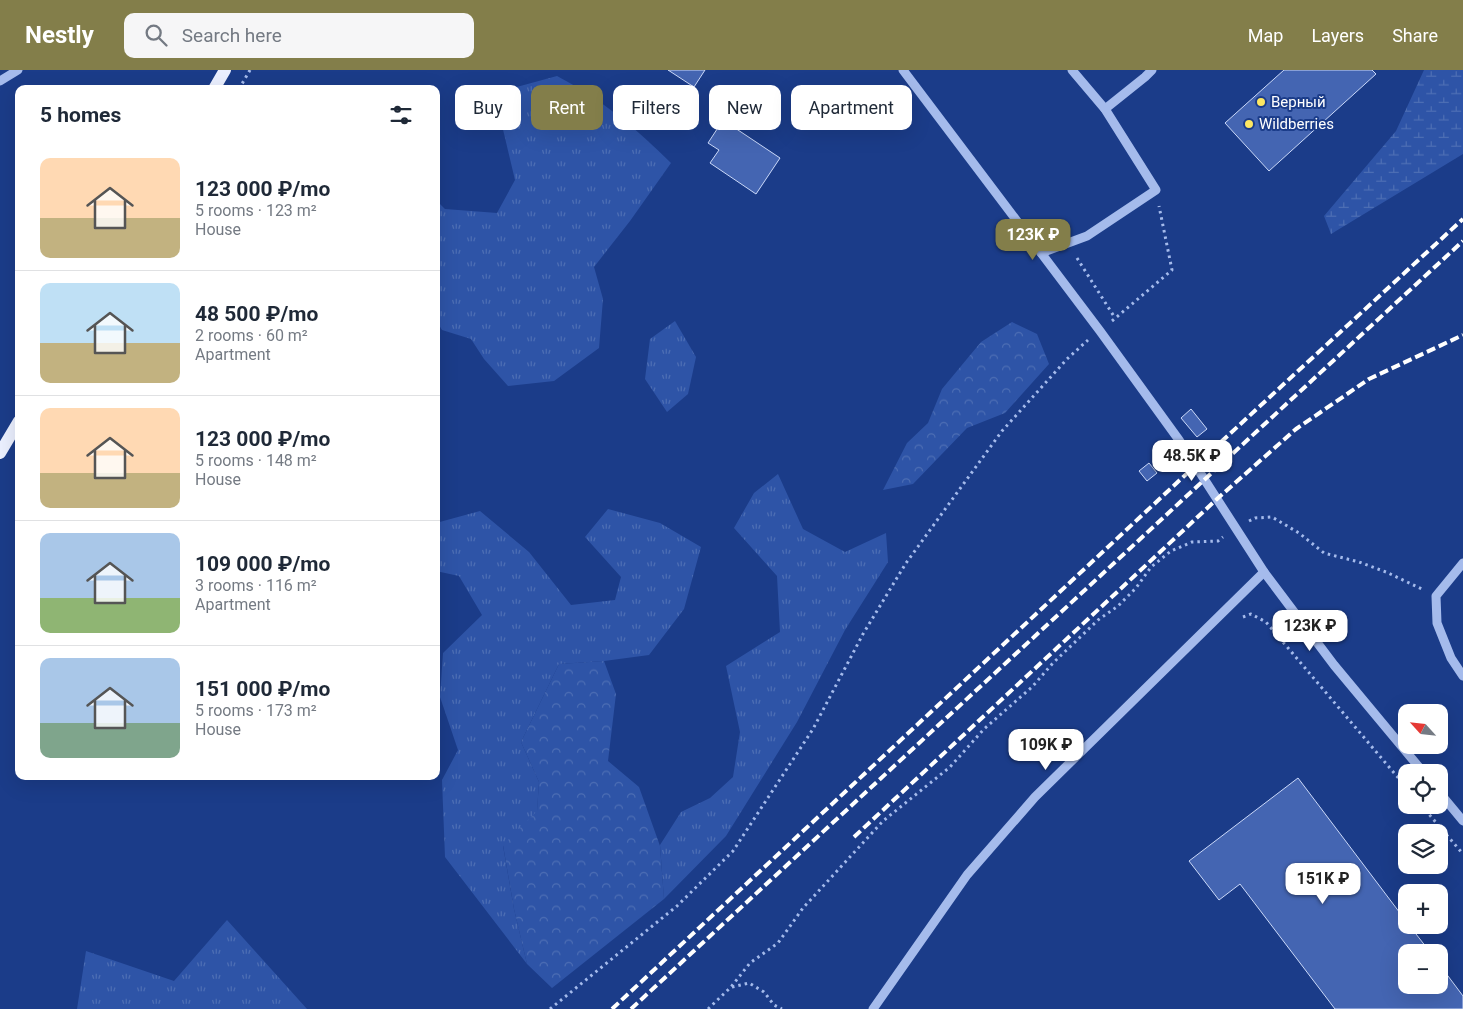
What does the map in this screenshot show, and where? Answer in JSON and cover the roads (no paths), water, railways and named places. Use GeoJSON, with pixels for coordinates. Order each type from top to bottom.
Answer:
{"type":"FeatureCollection","features":[{"type":"Feature","properties":{"kind":"main road"},"geometry":{"type":"LineString","coordinates":[[216,85],[225,70]]}},
{"type":"Feature","properties":{"kind":"main road"},"geometry":{"type":"LineString","coordinates":[[0,453],[15,428]]}},
{"type":"Feature","properties":{"kind":"street"},"geometry":{"type":"LineString","coordinates":[[0,81],[18,70]]}},
{"type":"Feature","properties":{"kind":"street"},"geometry":{"type":"LineString","coordinates":[[903,70],[1179,440],[1264,572],[1334,665],[1416,764]]}},
{"type":"Feature","properties":{"kind":"street"},"geometry":{"type":"LineString","coordinates":[[1041,253],[1088,236],[1156,190],[1105,109],[1072,70]]}},
{"type":"Feature","properties":{"kind":"street"},"geometry":{"type":"LineString","coordinates":[[1105,109],[1152,70]]}},
{"type":"Feature","properties":{"kind":"street"},"geometry":{"type":"LineString","coordinates":[[1463,563],[1436,596],[1437,623],[1451,658],[1463,676]]}},
{"type":"Feature","properties":{"kind":"street"},"geometry":{"type":"LineString","coordinates":[[873,1009],[967,875],[1035,798],[1264,572]]}},
{"type":"Feature","properties":{"kind":"street"},"geometry":{"type":"LineString","coordinates":[[1448,803],[1463,821]]}},
{"type":"Feature","properties":{"kind":"railway"},"geometry":{"type":"LineString","coordinates":[[612,1009],[1463,219]]}},
{"type":"Feature","properties":{"kind":"railway"},"geometry":{"type":"LineString","coordinates":[[631,1009],[1463,241]]}},
{"type":"Feature","properties":{"kind":"railway"},"geometry":{"type":"LineString","coordinates":[[854,837],[1217,499],[1296,429],[1369,379],[1463,335]]}},
{"type":"Feature","properties":{"kind":"place","name":"Верный"},"geometry":{"type":"Point","coordinates":[1261,102]}},
{"type":"Feature","properties":{"kind":"place","name":"Wildberries"},"geometry":{"type":"Point","coordinates":[1249,124]}}]}
